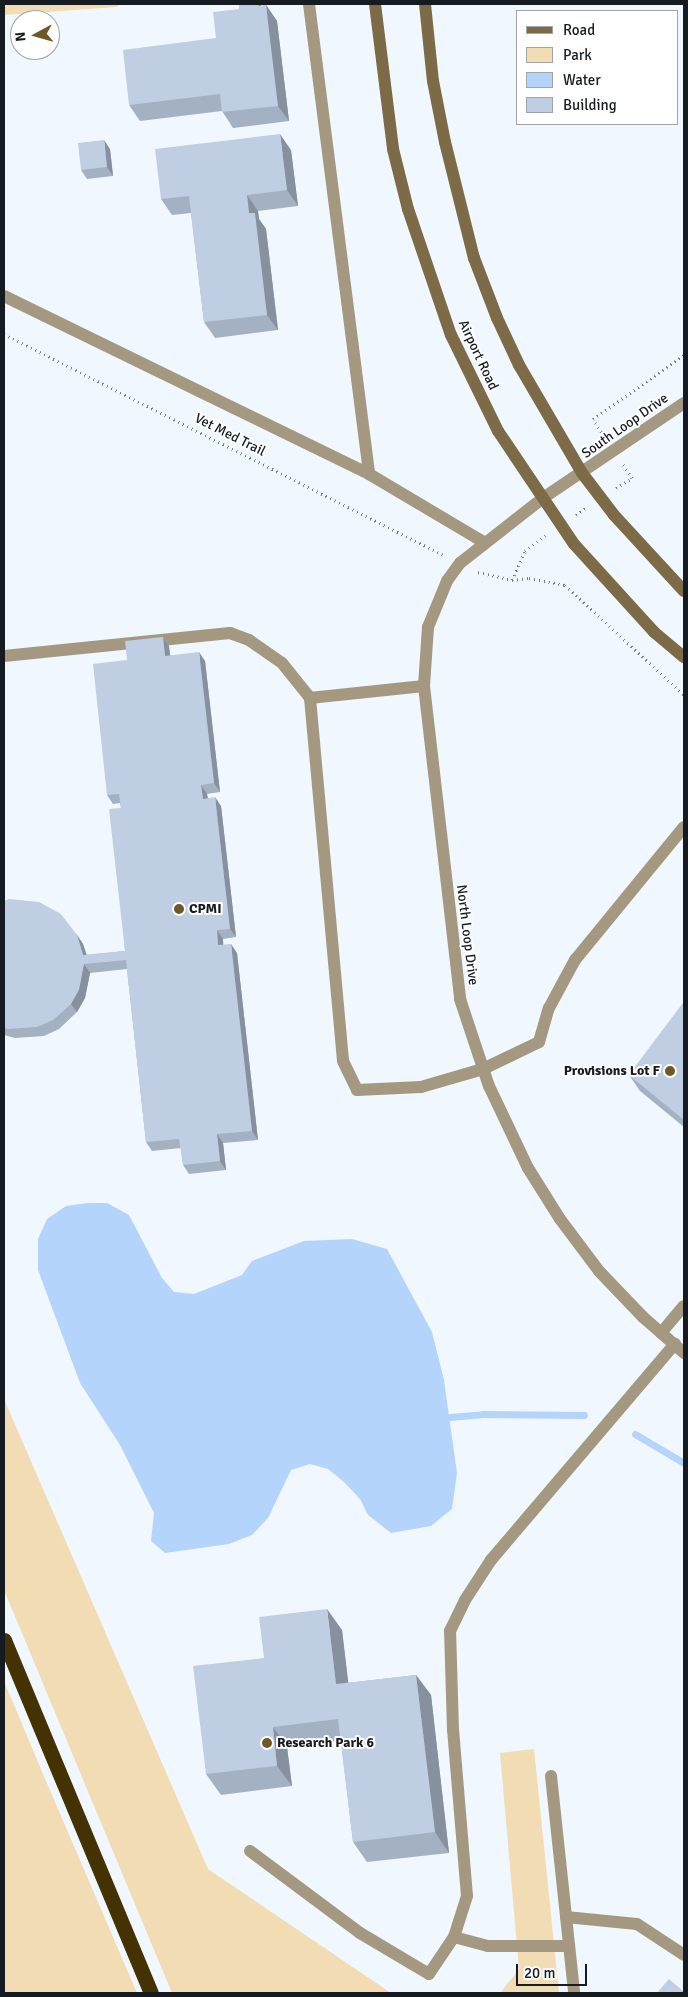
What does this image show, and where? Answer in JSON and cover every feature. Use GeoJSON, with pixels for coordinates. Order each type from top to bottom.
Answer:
{"type":"FeatureCollection","features":[{"type":"Feature","properties":{"kind":"highway"},"geometry":{"type":"LineString","coordinates":[[4,1640],[151,1993]]}},
{"type":"Feature","properties":{"kind":"main road","name":"Airport Road"},"geometry":{"type":"LineString","coordinates":[[375,4],[393,149],[428,272],[451,335],[498,431],[561,524],[621,597],[654,632],[684,657]]}},
{"type":"Feature","properties":{"kind":"main road"},"geometry":{"type":"LineString","coordinates":[[425,4],[433,81],[444,142],[474,258],[519,365],[582,473],[684,591]]}},
{"type":"Feature","properties":{"kind":"street"},"geometry":{"type":"LineString","coordinates":[[309,4],[368,474]]}},
{"type":"Feature","properties":{"kind":"street"},"geometry":{"type":"LineString","coordinates":[[4,296],[368,474],[485,543]]}},
{"type":"Feature","properties":{"kind":"street","name":"South Loop Drive"},"geometry":{"type":"LineString","coordinates":[[543,498],[684,403]]}},
{"type":"Feature","properties":{"kind":"street","name":"North Loop Drive"},"geometry":{"type":"LineString","coordinates":[[543,498],[460,563],[435,605],[428,627],[424,686],[460,999],[483,1069],[528,1168],[560,1219],[599,1271],[679,1349]]}},
{"type":"Feature","properties":{"kind":"street"},"geometry":{"type":"LineString","coordinates":[[4,656],[230,632],[249,640],[282,663],[310,698],[344,1061],[357,1090],[421,1087],[483,1069],[539,1042],[549,1008],[575,960],[684,828]]}},
{"type":"Feature","properties":{"kind":"street"},"geometry":{"type":"LineString","coordinates":[[310,698],[424,686]]}},
{"type":"Feature","properties":{"kind":"street"},"geometry":{"type":"LineString","coordinates":[[661,1333],[684,1306]]}},
{"type":"Feature","properties":{"kind":"street"},"geometry":{"type":"LineString","coordinates":[[250,1851],[360,1933],[429,1974],[454,1937],[467,1896],[453,1730],[450,1631],[465,1600],[491,1560],[679,1349]]}},
{"type":"Feature","properties":{"kind":"street"},"geometry":{"type":"LineString","coordinates":[[551,1776],[574,1993]]}},
{"type":"Feature","properties":{"kind":"street"},"geometry":{"type":"LineString","coordinates":[[566,1917],[637,1924],[684,1955]]}},
{"type":"Feature","properties":{"kind":"street"},"geometry":{"type":"LineString","coordinates":[[454,1937],[488,1946],[570,1946]]}},
{"type":"Feature","properties":{"kind":"path","name":"Vet Med Trail"},"geometry":{"type":"LineString","coordinates":[[4,334],[447,557]]}},
{"type":"Feature","properties":{"kind":"path"},"geometry":{"type":"LineString","coordinates":[[606,440],[593,420],[684,355]]}},
{"type":"Feature","properties":{"kind":"path"},"geometry":{"type":"LineString","coordinates":[[512,580],[525,552],[561,524],[632,478],[625,467]]}},
{"type":"Feature","properties":{"kind":"path"},"geometry":{"type":"LineString","coordinates":[[480,573],[512,580],[546,580],[565,585],[577,593],[684,695]]}},
{"type":"Feature","properties":{"kind":"green space"},"geometry":{"type":"Polygon","coordinates":[[[4,4],[120,4],[117,7],[60,11],[10,10],[10,15],[4,15],[4,4]]]}},
{"type":"Feature","properties":{"kind":"green space"},"geometry":{"type":"Polygon","coordinates":[[[4,1399],[208,1869],[391,1993],[172,1993],[4,1590],[4,1399]]]}},
{"type":"Feature","properties":{"kind":"green space"},"geometry":{"type":"Polygon","coordinates":[[[4,1681],[43,1774],[137,1993],[4,1993],[4,1681]]]}},
{"type":"Feature","properties":{"kind":"green space"},"geometry":{"type":"Polygon","coordinates":[[[534,1749],[559,1993],[500,1993],[519,1969],[500,1753],[534,1749]]]}},
{"type":"Feature","properties":{"kind":"water"},"geometry":{"type":"Polygon","coordinates":[[[107,1203],[129,1215],[162,1278],[174,1292],[194,1294],[242,1275],[252,1261],[304,1241],[352,1239],[387,1249],[432,1332],[444,1380],[457,1473],[452,1509],[431,1526],[391,1533],[368,1515],[360,1499],[344,1482],[328,1469],[310,1464],[291,1470],[268,1518],[252,1535],[229,1544],[165,1553],[151,1541],[154,1513],[120,1445],[80,1383],[38,1270],[38,1239],[47,1219],[66,1206],[107,1203]]]}},
{"type":"Feature","properties":{"kind":"building"},"geometry":{"type":"Polygon","coordinates":[[[239,4],[266,5],[278,106],[222,112],[220,94],[129,105],[123,50],[216,38],[213,12],[239,9],[239,4]]]}},
{"type":"Feature","properties":{"kind":"building"},"geometry":{"type":"Polygon","coordinates":[[[280,134],[287,190],[247,195],[249,213],[255,213],[267,315],[204,322],[189,196],[161,199],[155,149],[280,134]]]}},
{"type":"Feature","properties":{"kind":"building"},"geometry":{"type":"Polygon","coordinates":[[[104,140],[107,167],[81,170],[78,143],[104,140]]]}},
{"type":"Feature","properties":{"kind":"building","name":"CPMI"},"geometry":{"type":"Polygon","coordinates":[[[163,637],[165,656],[199,652],[214,783],[201,785],[203,799],[215,797],[230,929],[217,930],[218,945],[231,944],[252,1131],[217,1134],[220,1161],[183,1165],[179,1139],[146,1142],[126,960],[84,964],[79,990],[71,1004],[53,1020],[37,1027],[4,1028],[4,901],[9,899],[39,902],[61,914],[77,935],[83,955],[125,951],[109,809],[121,808],[119,794],[107,795],[93,664],[127,660],[125,641],[163,637]]]}},
{"type":"Feature","properties":{"kind":"building"},"geometry":{"type":"Polygon","coordinates":[[[684,1002],[684,1120],[629,1075],[684,1002]]]}},
{"type":"Feature","properties":{"kind":"building","name":"Research Park 6"},"geometry":{"type":"Polygon","coordinates":[[[327,1609],[336,1684],[416,1675],[435,1832],[353,1842],[338,1719],[273,1727],[277,1766],[206,1774],[193,1666],[264,1658],[259,1617],[327,1609]]]}},
{"type":"Feature","properties":{"kind":"building"},"geometry":{"type":"Polygon","coordinates":[[[669,1979],[684,1992],[684,1993],[657,1993],[669,1979]]]}},
{"type":"Feature","properties":{"kind":"waterway"},"geometry":{"type":"LineString","coordinates":[[450,1417],[483,1414],[584,1415]]}},
{"type":"Feature","properties":{"kind":"waterway"},"geometry":{"type":"LineString","coordinates":[[635,1434],[684,1463]]}},
{"type":"Feature","properties":{"kind":"place","name":"CPMI"},"geometry":{"type":"Point","coordinates":[179,909]}},
{"type":"Feature","properties":{"kind":"place","name":"Provisions Lot F"},"geometry":{"type":"Point","coordinates":[670,1071]}},
{"type":"Feature","properties":{"kind":"place","name":"Research Park 6"},"geometry":{"type":"Point","coordinates":[267,1743]}}]}
